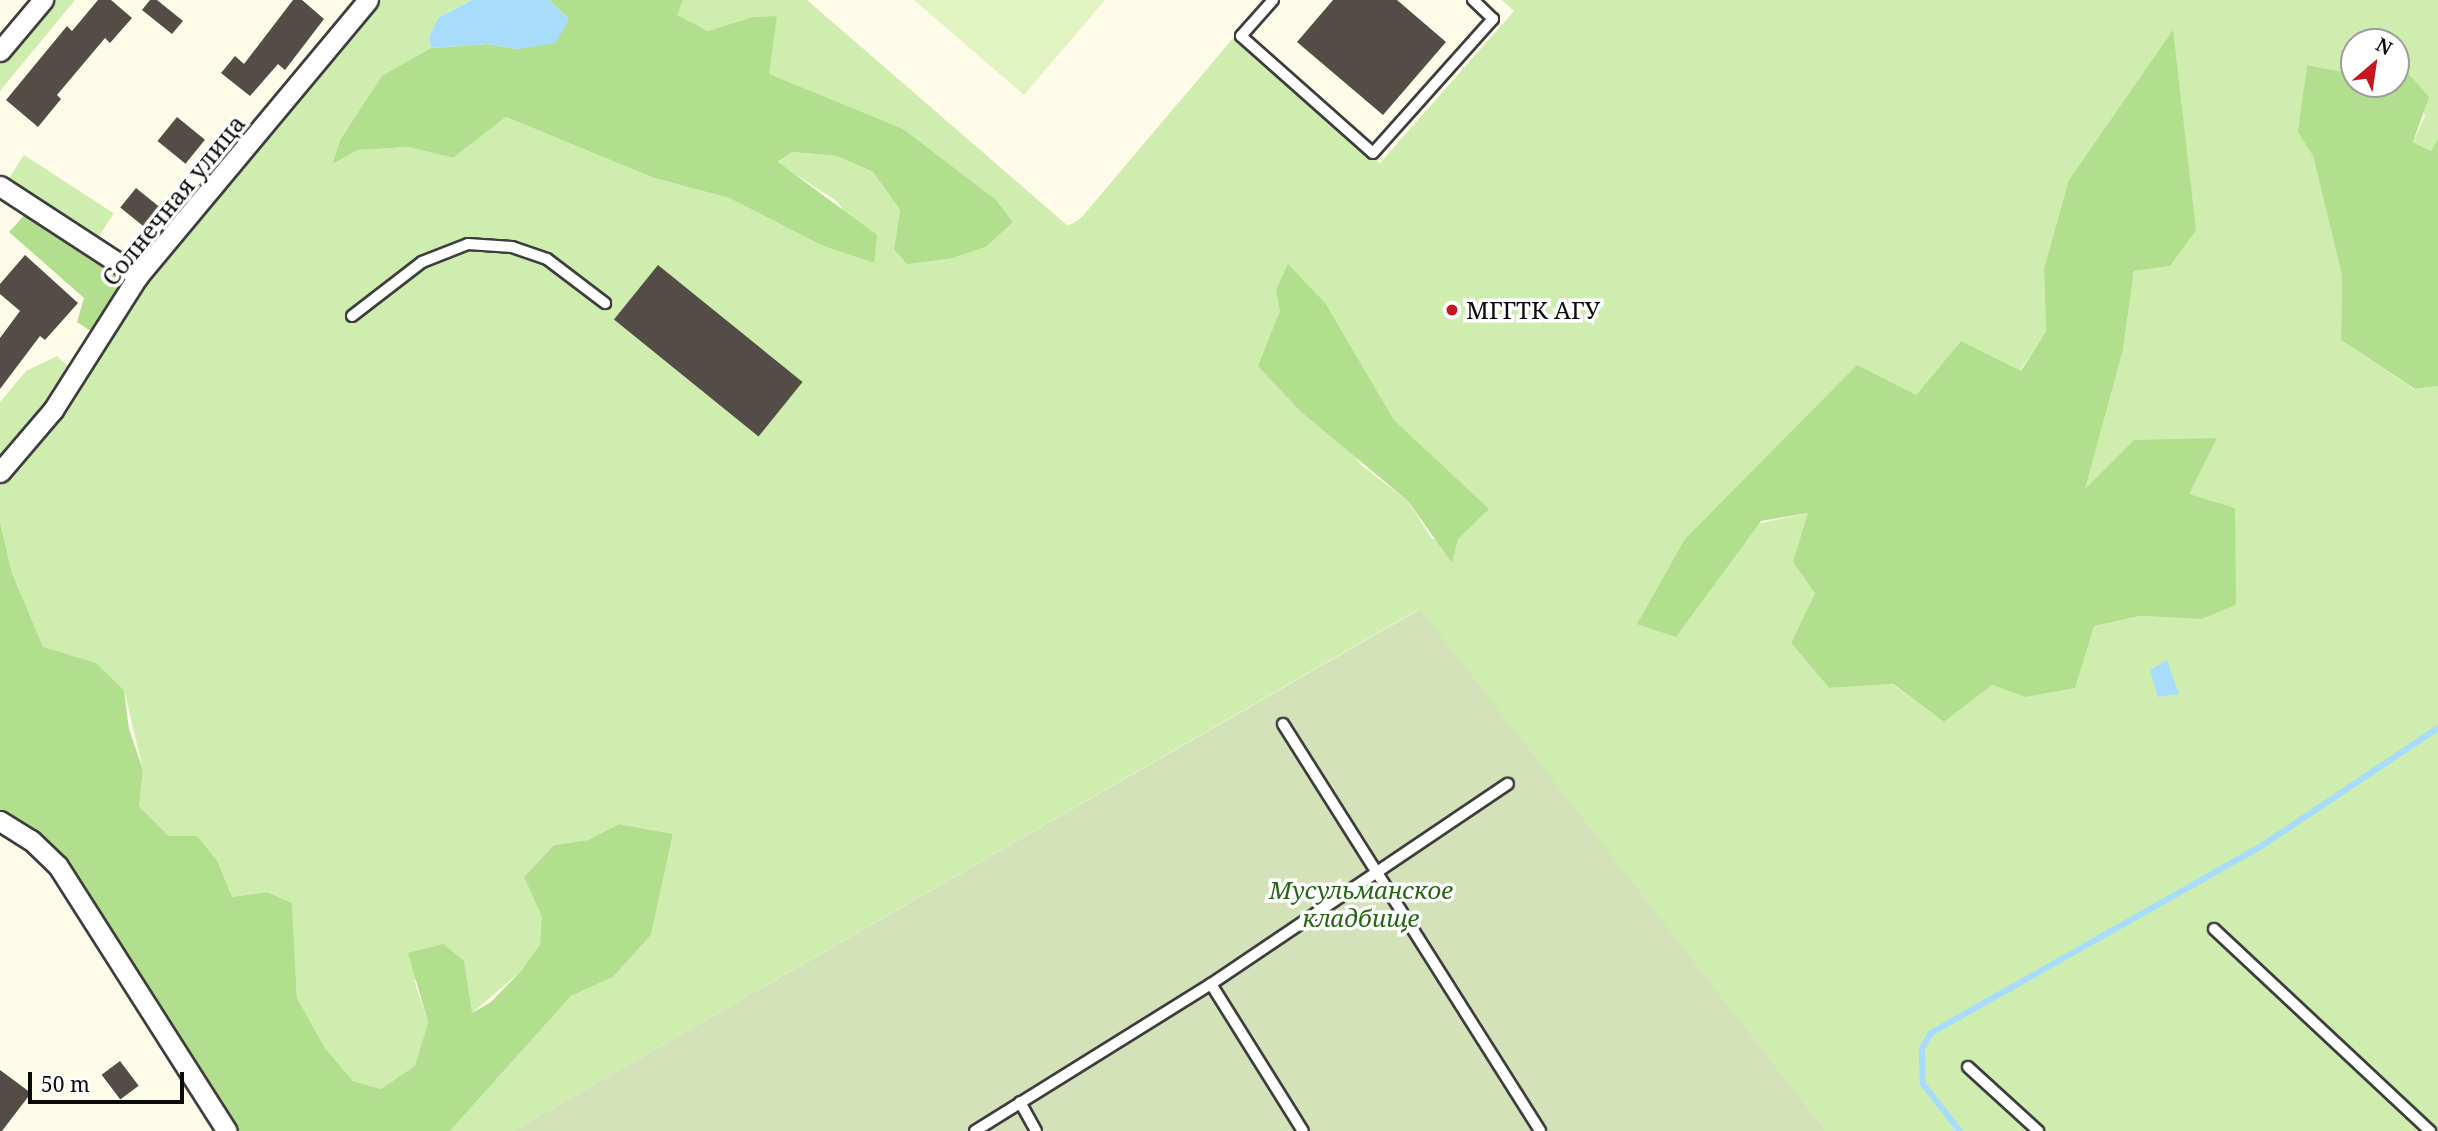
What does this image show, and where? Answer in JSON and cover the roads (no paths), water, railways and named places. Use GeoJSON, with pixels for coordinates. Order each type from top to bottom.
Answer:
{"type":"FeatureCollection","features":[{"type":"Feature","properties":{"kind":"street"},"geometry":{"type":"LineString","coordinates":[[0,51],[43,0]]}},
{"type":"Feature","properties":{"kind":"street","name":"Солнечная улица"},"geometry":{"type":"LineString","coordinates":[[0,472],[53,410],[138,276],[368,0]]}},
{"type":"Feature","properties":{"kind":"street"},"geometry":{"type":"LineString","coordinates":[[0,186],[138,276]]}},
{"type":"Feature","properties":{"kind":"street"},"geometry":{"type":"LineString","coordinates":[[0,821],[31,840],[58,866],[227,1131]]}},
{"type":"Feature","properties":{"kind":"lane"},"geometry":{"type":"LineString","coordinates":[[1273,0],[1241,36],[1373,153],[1493,19],[1473,0]]}},
{"type":"Feature","properties":{"kind":"lane"},"geometry":{"type":"LineString","coordinates":[[352,316],[422,262],[468,244],[512,247],[547,258],[605,303]]}},
{"type":"Feature","properties":{"kind":"lane"},"geometry":{"type":"LineString","coordinates":[[1283,724],[1540,1131]]}},
{"type":"Feature","properties":{"kind":"lane"},"geometry":{"type":"LineString","coordinates":[[975,1131],[1211,984],[1508,784]]}},
{"type":"Feature","properties":{"kind":"lane"},"geometry":{"type":"LineString","coordinates":[[2214,929],[2430,1131]]}},
{"type":"Feature","properties":{"kind":"lane"},"geometry":{"type":"LineString","coordinates":[[1211,984],[1303,1131]]}},
{"type":"Feature","properties":{"kind":"lane"},"geometry":{"type":"LineString","coordinates":[[1968,1067],[2038,1131]]}},
{"type":"Feature","properties":{"kind":"lane"},"geometry":{"type":"LineString","coordinates":[[1020,1102],[1036,1131]]}},
{"type":"Feature","properties":{"kind":"water"},"geometry":{"type":"Polygon","coordinates":[[[472,0],[549,0],[569,19],[556,43],[518,49],[487,44],[431,48],[429,38],[438,18],[472,0]]]}},
{"type":"Feature","properties":{"kind":"water"},"geometry":{"type":"Polygon","coordinates":[[[2167,660],[2179,694],[2158,697],[2150,670],[2167,660]]]}},
{"type":"Feature","properties":{"kind":"waterway"},"geometry":{"type":"LineString","coordinates":[[1960,1131],[1923,1084],[1922,1049],[1931,1033],[2260,847],[2438,728]]}},
{"type":"Feature","properties":{"kind":"place","name":"МГГТК АГУ"},"geometry":{"type":"Point","coordinates":[1452,310]}},
{"type":"Feature","properties":{"kind":"park label","name":"Мусульманское кладбище"},"geometry":{"type":"Point","coordinates":[1361,904]}}]}
